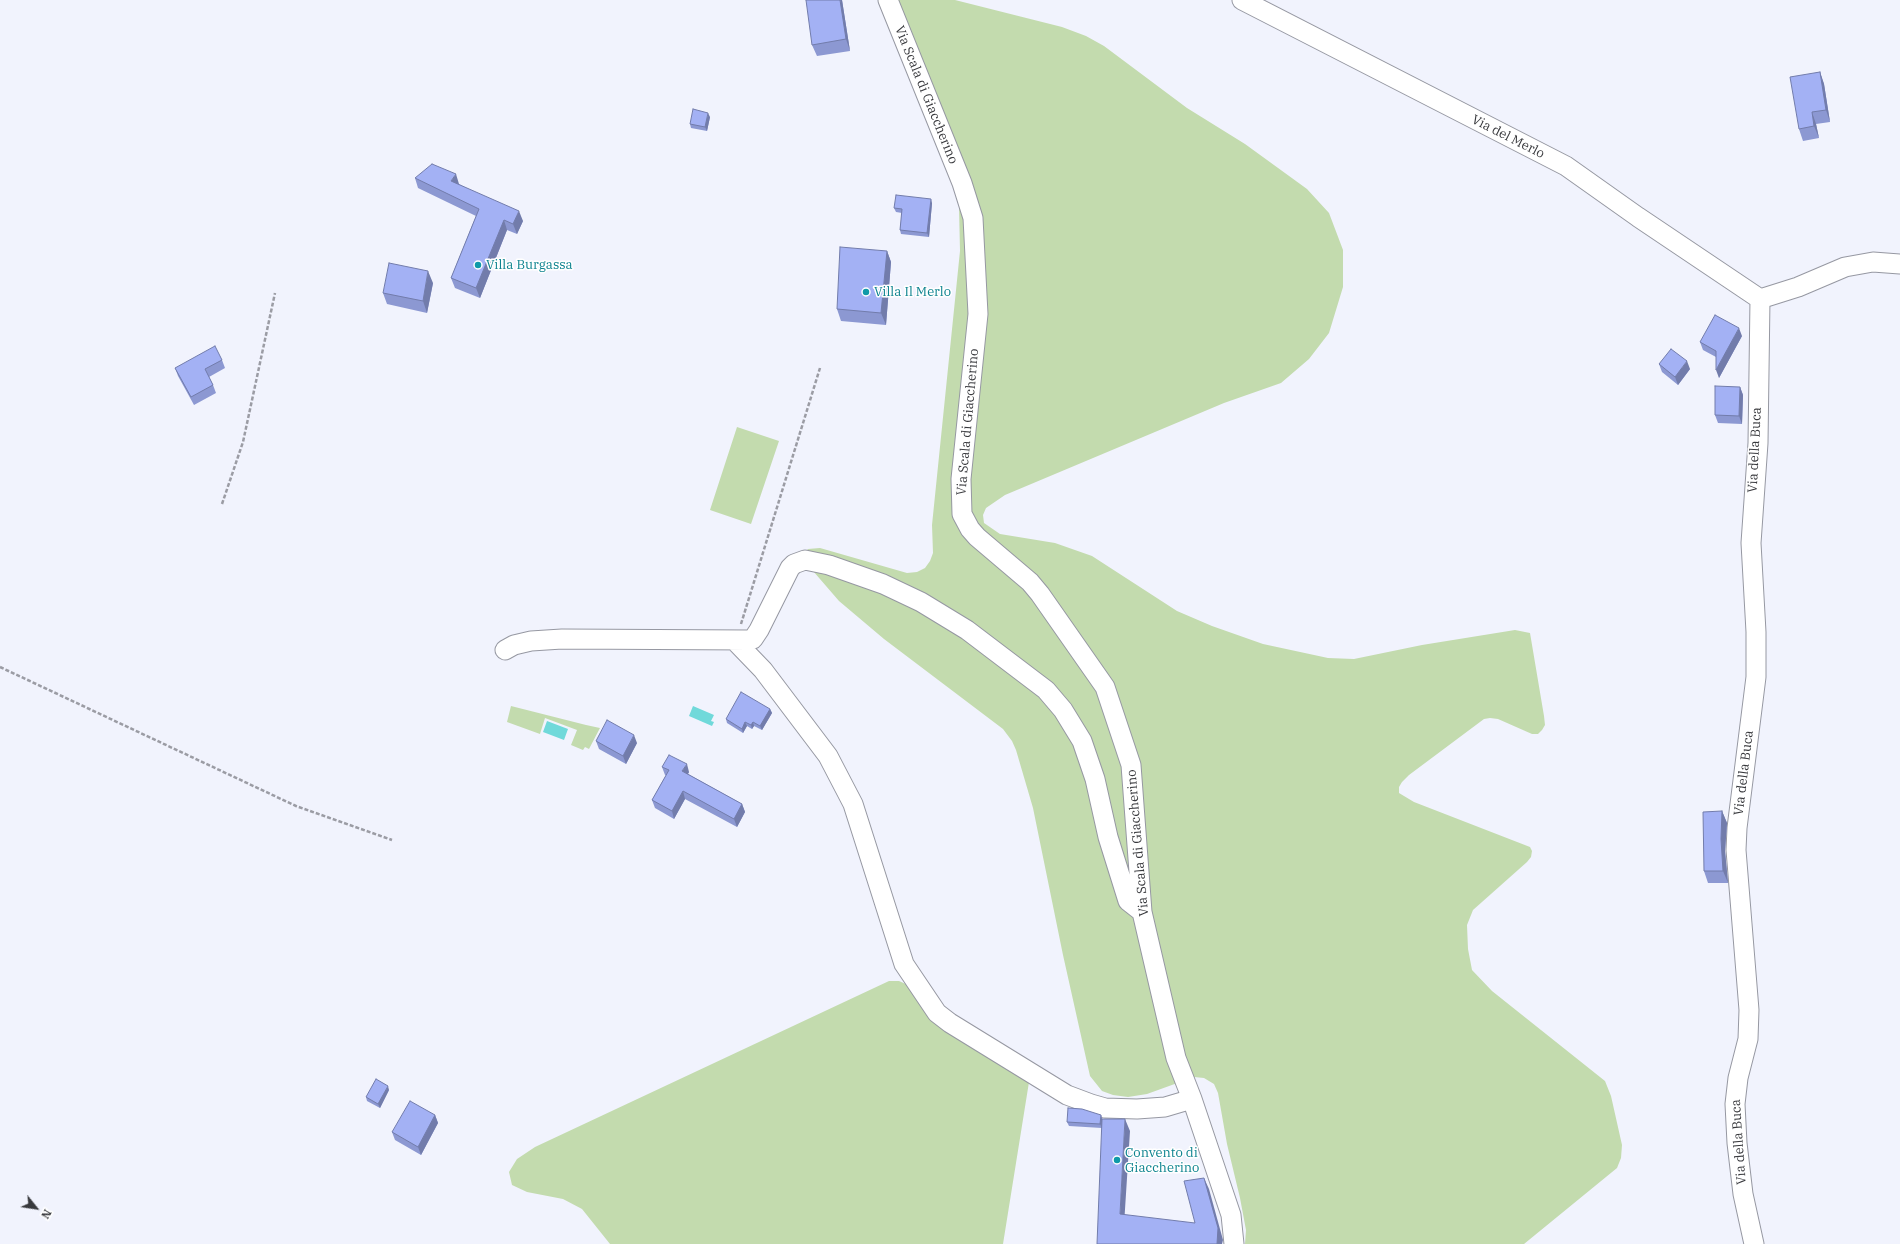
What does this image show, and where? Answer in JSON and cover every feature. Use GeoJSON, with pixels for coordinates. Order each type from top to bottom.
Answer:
{"type":"FeatureCollection","features":[{"type":"Feature","properties":{"kind":"street","name":"Via Scala di Giaccherino"},"geometry":{"type":"LineString","coordinates":[[888,0],[962,183],[973,218],[978,314],[961,479],[962,514],[970,529],[977,537],[1030,582],[1040,594],[1105,687],[1131,765],[1142,912],[1176,1058],[1192,1099],[1231,1214],[1234,1244]]}},
{"type":"Feature","properties":{"kind":"street","name":"Via del Merlo"},"geometry":{"type":"LineString","coordinates":[[1242,0],[1566,166],[1638,217],[1760,299]]}},
{"type":"Feature","properties":{"kind":"street"},"geometry":{"type":"LineString","coordinates":[[1760,299],[1798,287],[1845,267],[1873,262],[1900,264]]}},
{"type":"Feature","properties":{"kind":"street","name":"Via della Buca"},"geometry":{"type":"LineString","coordinates":[[1754,1244],[1743,1194],[1737,1143],[1735,1104],[1738,1078],[1748,1039],[1749,1010],[1736,850],[1737,828],[1756,664],[1751,543],[1758,443],[1760,299]]}},
{"type":"Feature","properties":{"kind":"street"},"geometry":{"type":"LineString","coordinates":[[505,650],[514,645],[531,641],[562,639],[748,640],[757,635],[790,568],[794,564],[805,560],[829,565],[883,584],[921,602],[967,630],[1046,690],[1063,710],[1082,741],[1095,779],[1108,837],[1128,901],[1142,912]]}},
{"type":"Feature","properties":{"kind":"street"},"geometry":{"type":"LineString","coordinates":[[735,641],[764,670],[828,756],[853,804],[904,964],[937,1013],[950,1023],[1067,1095],[1091,1104],[1105,1108],[1137,1109],[1164,1107],[1192,1099]]}},
{"type":"Feature","properties":{"kind":"path"},"geometry":{"type":"LineString","coordinates":[[222,504],[243,442],[275,293]]}},
{"type":"Feature","properties":{"kind":"path"},"geometry":{"type":"LineString","coordinates":[[735,641],[820,368]]}},
{"type":"Feature","properties":{"kind":"path"},"geometry":{"type":"LineString","coordinates":[[0,667],[296,806],[392,840]]}},
{"type":"Feature","properties":{"kind":"green space"},"geometry":{"type":"Polygon","coordinates":[[[895,0],[955,0],[1062,27],[1086,36],[1104,46],[1187,108],[1245,144],[1307,189],[1329,213],[1343,250],[1343,287],[1329,333],[1309,359],[1281,383],[1224,403],[1005,495],[986,508],[983,515],[984,523],[1000,534],[1055,543],[1092,556],[1177,611],[1212,626],[1263,644],[1328,658],[1354,659],[1422,645],[1515,630],[1530,633],[1544,716],[1545,725],[1542,730],[1538,734],[1532,734],[1498,719],[1484,719],[1409,775],[1399,787],[1399,793],[1414,802],[1530,847],[1532,851],[1531,857],[1527,862],[1473,910],[1467,925],[1468,949],[1472,970],[1492,991],[1605,1081],[1611,1096],[1622,1145],[1621,1158],[1617,1168],[1524,1244],[1245,1244],[1246,1230],[1240,1198],[1227,1144],[1218,1093],[1214,1084],[1204,1078],[1194,1077],[1147,1094],[1128,1097],[1113,1095],[1102,1091],[1090,1076],[1063,955],[1033,808],[1012,741],[1003,729],[884,639],[839,601],[807,564],[805,553],[808,549],[820,548],[907,573],[917,572],[925,568],[933,553],[932,525],[960,251],[958,162],[895,0]]]}},
{"type":"Feature","properties":{"kind":"green space"},"geometry":{"type":"Polygon","coordinates":[[[737,427],[779,441],[751,524],[710,510],[737,427]]]}},
{"type":"Feature","properties":{"kind":"green space"},"geometry":{"type":"Polygon","coordinates":[[[511,706],[600,728],[589,749],[585,747],[583,750],[571,745],[577,730],[545,718],[540,734],[507,722],[511,706]]]}},
{"type":"Feature","properties":{"kind":"green space"},"geometry":{"type":"Polygon","coordinates":[[[889,981],[899,981],[908,985],[1029,1082],[1003,1244],[610,1244],[582,1209],[563,1199],[527,1192],[512,1185],[509,1172],[517,1159],[535,1147],[889,981]]]}},
{"type":"Feature","properties":{"kind":"water"},"geometry":{"type":"Polygon","coordinates":[[[693,706],[714,715],[711,721],[714,722],[712,726],[689,716],[693,706]]]}},
{"type":"Feature","properties":{"kind":"water"},"geometry":{"type":"Polygon","coordinates":[[[547,721],[568,729],[564,740],[543,732],[547,721]]]}},
{"type":"Feature","properties":{"kind":"building"},"geometry":{"type":"Polygon","coordinates":[[[806,0],[840,0],[846,39],[812,45],[806,0]]]}},
{"type":"Feature","properties":{"kind":"building"},"geometry":{"type":"Polygon","coordinates":[[[1820,72],[1826,110],[1812,112],[1814,126],[1799,129],[1790,77],[1820,72]]]}},
{"type":"Feature","properties":{"kind":"building"},"geometry":{"type":"Polygon","coordinates":[[[693,109],[708,113],[705,127],[690,124],[693,109]]]}},
{"type":"Feature","properties":{"kind":"building"},"geometry":{"type":"Polygon","coordinates":[[[432,164],[456,174],[451,181],[519,211],[513,224],[504,220],[476,288],[451,278],[479,209],[415,178],[432,164]]]}},
{"type":"Feature","properties":{"kind":"building"},"geometry":{"type":"Polygon","coordinates":[[[896,195],[931,199],[927,233],[900,230],[902,209],[894,208],[896,195]]]}},
{"type":"Feature","properties":{"kind":"building","name":"Villa Il Merlo"},"geometry":{"type":"Polygon","coordinates":[[[840,247],[887,251],[881,313],[837,309],[840,247]]]}},
{"type":"Feature","properties":{"kind":"building"},"geometry":{"type":"Polygon","coordinates":[[[389,263],[428,271],[423,301],[383,293],[389,263]]]}},
{"type":"Feature","properties":{"kind":"building"},"geometry":{"type":"Polygon","coordinates":[[[1715,315],[1739,328],[1716,370],[1716,351],[1700,342],[1715,315]]]}},
{"type":"Feature","properties":{"kind":"building"},"geometry":{"type":"Polygon","coordinates":[[[215,346],[222,360],[205,369],[213,385],[191,397],[175,368],[215,346]]]}},
{"type":"Feature","properties":{"kind":"building"},"geometry":{"type":"Polygon","coordinates":[[[1671,349],[1687,361],[1675,377],[1659,364],[1671,349]]]}},
{"type":"Feature","properties":{"kind":"building"},"geometry":{"type":"Polygon","coordinates":[[[1715,386],[1740,387],[1739,416],[1715,415],[1715,386]]]}},
{"type":"Feature","properties":{"kind":"building"},"geometry":{"type":"Polygon","coordinates":[[[741,692],[770,709],[760,726],[753,722],[751,725],[745,722],[742,729],[726,719],[741,692]]]}},
{"type":"Feature","properties":{"kind":"building"},"geometry":{"type":"Polygon","coordinates":[[[607,720],[634,735],[623,756],[596,741],[607,720]]]}},
{"type":"Feature","properties":{"kind":"building"},"geometry":{"type":"Polygon","coordinates":[[[669,755],[687,764],[682,771],[742,804],[734,819],[683,791],[672,811],[652,800],[669,770],[662,767],[669,755]]]}},
{"type":"Feature","properties":{"kind":"building"},"geometry":{"type":"Polygon","coordinates":[[[1722,811],[1721,839],[1723,871],[1704,871],[1703,812],[1722,811]]]}},
{"type":"Feature","properties":{"kind":"building"},"geometry":{"type":"Polygon","coordinates":[[[376,1079],[388,1086],[378,1104],[366,1097],[376,1079]]]}},
{"type":"Feature","properties":{"kind":"building"},"geometry":{"type":"Polygon","coordinates":[[[410,1101],[435,1115],[418,1147],[392,1132],[410,1101]]]}},
{"type":"Feature","properties":{"kind":"building"},"geometry":{"type":"Polygon","coordinates":[[[1068,1108],[1082,1109],[1101,1115],[1100,1124],[1067,1122],[1068,1108]]]}},
{"type":"Feature","properties":{"kind":"building","name":"Convento di Giaccherino"},"geometry":{"type":"Polygon","coordinates":[[[1102,1119],[1125,1119],[1120,1214],[1195,1223],[1184,1181],[1204,1178],[1218,1228],[1217,1244],[1097,1244],[1102,1119]]]}},
{"type":"Feature","properties":{"kind":"place","name":"Villa Burgassa"},"geometry":{"type":"Point","coordinates":[478,265]}},
{"type":"Feature","properties":{"kind":"place","name":"Villa Il Merlo"},"geometry":{"type":"Point","coordinates":[866,292]}},
{"type":"Feature","properties":{"kind":"place","name":"Convento di Giaccherino"},"geometry":{"type":"Point","coordinates":[1117,1160]}}]}
